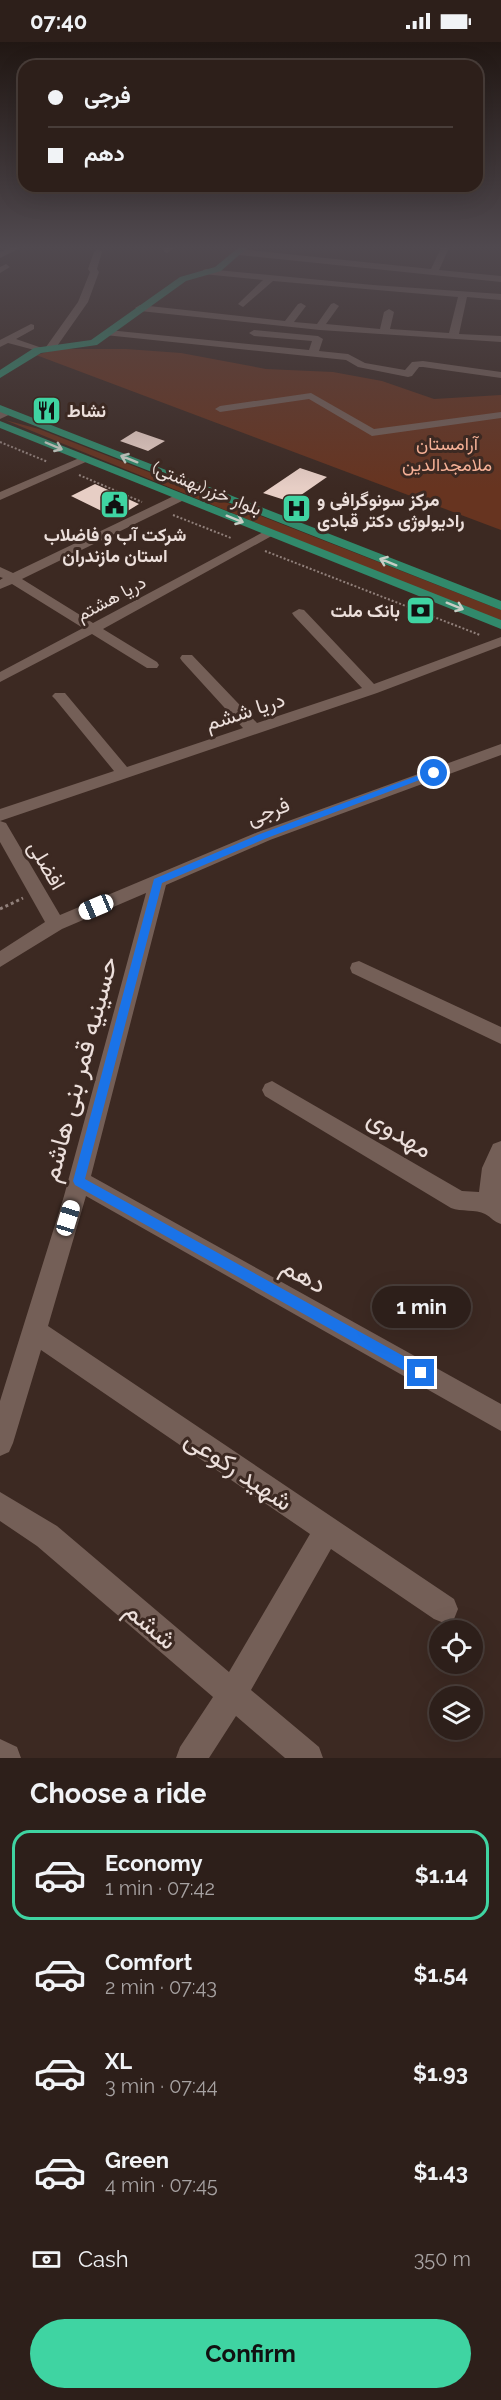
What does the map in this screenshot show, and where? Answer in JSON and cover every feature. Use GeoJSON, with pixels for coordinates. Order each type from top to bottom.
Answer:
{"type":"FeatureCollection","features":[{"type":"Feature","properties":{"kind":"main road"},"geometry":{"type":"LineString","coordinates":[[0,375],[38,350],[91,344],[114,328]]}},
{"type":"Feature","properties":{"kind":"main road","name":"بلوار خزر(بهشتی)"},"geometry":{"type":"LineString","coordinates":[[3,419],[84,459],[501,625]]}},
{"type":"Feature","properties":{"kind":"main road","name":"بلوار خزر(بهشتی)"},"geometry":{"type":"LineString","coordinates":[[3,419],[501,606]]}},
{"type":"Feature","properties":{"kind":"street"},"geometry":{"type":"LineString","coordinates":[[4,342],[29,328]]}},
{"type":"Feature","properties":{"kind":"street"},"geometry":{"type":"LineString","coordinates":[[51,347],[63,328]]}},
{"type":"Feature","properties":{"kind":"street"},"geometry":{"type":"LineString","coordinates":[[342,328],[501,339]]}},
{"type":"Feature","properties":{"kind":"street"},"geometry":{"type":"LineString","coordinates":[[453,337],[455,328]]}},
{"type":"Feature","properties":{"kind":"street"},"geometry":{"type":"LineString","coordinates":[[108,333],[348,357],[362,366],[408,374],[416,364],[423,364],[501,375]]}},
{"type":"Feature","properties":{"kind":"street"},"geometry":{"type":"LineString","coordinates":[[254,333],[318,339],[313,354]]}},
{"type":"Feature","properties":{"kind":"street"},"geometry":{"type":"LineString","coordinates":[[4,342],[38,350]]}},
{"type":"Feature","properties":{"kind":"street"},"geometry":{"type":"LineString","coordinates":[[220,409],[311,396],[372,433],[501,415]]}},
{"type":"Feature","properties":{"kind":"street"},"geometry":{"type":"LineString","coordinates":[[0,496],[84,459]]}},
{"type":"Feature","properties":{"kind":"street"},"geometry":{"type":"LineString","coordinates":[[6,582],[180,497]]}},
{"type":"Feature","properties":{"kind":"street","name":"دریا هشتم"},"geometry":{"type":"LineString","coordinates":[[0,678],[271,533]]}},
{"type":"Feature","properties":{"kind":"street"},"geometry":{"type":"LineString","coordinates":[[0,571],[6,582],[93,628],[152,664]]}},
{"type":"Feature","properties":{"kind":"street"},"geometry":{"type":"LineString","coordinates":[[299,613],[372,690]]}},
{"type":"Feature","properties":{"kind":"street","name":"دریا ششم"},"geometry":{"type":"LineString","coordinates":[[0,815],[372,690],[501,641]]}},
{"type":"Feature","properties":{"kind":"street"},"geometry":{"type":"LineString","coordinates":[[187,658],[254,730]]}},
{"type":"Feature","properties":{"kind":"street"},"geometry":{"type":"LineString","coordinates":[[60,696],[124,773]]}},
{"type":"Feature","properties":{"kind":"street","name":"فرجی"},"geometry":{"type":"LineString","coordinates":[[0,960],[56,924],[274,832],[501,749]]}},
{"type":"Feature","properties":{"kind":"street","name":"افضلی"},"geometry":{"type":"LineString","coordinates":[[0,827],[56,924]]}},
{"type":"Feature","properties":{"kind":"street","name":"حسینیه قمر بنی هاشم"},"geometry":{"type":"LineString","coordinates":[[0,1443],[79,1181],[158,881]]}},
{"type":"Feature","properties":{"kind":"street"},"geometry":{"type":"LineString","coordinates":[[358,968],[501,1036]]}},
{"type":"Feature","properties":{"kind":"street","name":"مهدوی"},"geometry":{"type":"LineString","coordinates":[[272,1090],[459,1201],[495,1208]]}},
{"type":"Feature","properties":{"kind":"street"},"geometry":{"type":"LineString","coordinates":[[495,1208],[492,1168],[501,1151]]}},
{"type":"Feature","properties":{"kind":"street","name":"دهم"},"geometry":{"type":"LineString","coordinates":[[79,1181],[501,1419]]}},
{"type":"Feature","properties":{"kind":"street","name":"شهید رکوعی"},"geometry":{"type":"LineString","coordinates":[[34,1331],[444,1609]]}},
{"type":"Feature","properties":{"kind":"street","name":"ششم"},"geometry":{"type":"LineString","coordinates":[[0,1505],[47,1536],[303,1754]]}},
{"type":"Feature","properties":{"kind":"street"},"geometry":{"type":"LineString","coordinates":[[191,1758],[232,1695],[327,1530]]}},
{"type":"Feature","properties":{"kind":"street"},"geometry":{"type":"LineString","coordinates":[[0,1754],[6,1758]]}},
{"type":"Feature","properties":{"kind":"path"},"geometry":{"type":"LineString","coordinates":[[0,909],[37,891]]}},
{"type":"Feature","properties":{"kind":"green space","name":"آرامستان ملامجدالدین"},"geometry":{"type":"Polygon","coordinates":[[[58,349],[126,349],[181,353],[266,369],[333,372],[382,381],[434,399],[501,395],[501,530],[36,355],[58,349]]]}},
{"type":"Feature","properties":{"kind":"green space"},"geometry":{"type":"Polygon","coordinates":[[[5,420],[39,429],[501,610],[501,623],[5,420]]]}},
{"type":"Feature","properties":{"kind":"building"},"geometry":{"type":"Polygon","coordinates":[[[136,431],[165,441],[148,451],[120,441],[136,431]]]}},
{"type":"Feature","properties":{"kind":"building"},"geometry":{"type":"Polygon","coordinates":[[[300,468],[327,477],[291,502],[263,493],[300,468]]]}},
{"type":"Feature","properties":{"kind":"building"},"geometry":{"type":"Polygon","coordinates":[[[95,484],[139,504],[116,518],[71,496],[95,484]]]}},
{"type":"Feature","properties":{"kind":"place","name":"نشاط"},"geometry":{"type":"Point","coordinates":[46,410]}},
{"type":"Feature","properties":{"kind":"place","name":"شرکت آب و فاضلاب استان مازندران"},"geometry":{"type":"Point","coordinates":[115,505]}},
{"type":"Feature","properties":{"kind":"place","name":"مركز سونوگرافی و راديولوژی دكتر قبادی"},"geometry":{"type":"Point","coordinates":[296,509]}},
{"type":"Feature","properties":{"kind":"place","name":"بانک ملت"},"geometry":{"type":"Point","coordinates":[421,610]}},
{"type":"Feature","properties":{"kind":"route"},"geometry":{"type":"LineString","coordinates":[[421,1373],[79,1181],[158,881],[264,836],[434,773]]}}]}
